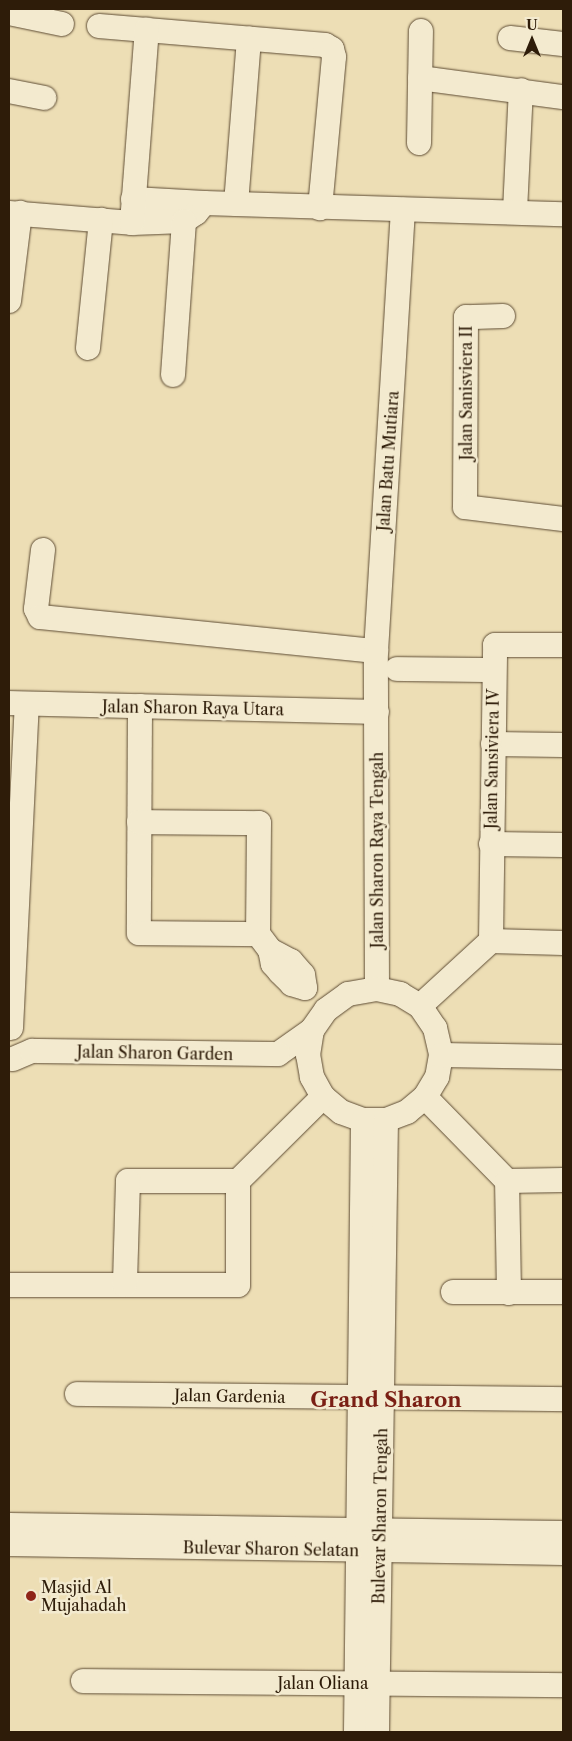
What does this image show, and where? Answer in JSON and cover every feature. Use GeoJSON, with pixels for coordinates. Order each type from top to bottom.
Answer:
{"type":"FeatureCollection","features":[{"type":"Feature","properties":{"kind":"street"},"geometry":{"type":"LineString","coordinates":[[9,13],[62,24]]}},
{"type":"Feature","properties":{"kind":"street"},"geometry":{"type":"LineString","coordinates":[[99,26],[325,45],[332,49],[334,57],[320,208]]}},
{"type":"Feature","properties":{"kind":"street"},"geometry":{"type":"LineString","coordinates":[[132,223],[147,30]]}},
{"type":"Feature","properties":{"kind":"street"},"geometry":{"type":"LineString","coordinates":[[419,142],[421,31]]}},
{"type":"Feature","properties":{"kind":"street"},"geometry":{"type":"LineString","coordinates":[[510,38],[563,44]]}},
{"type":"Feature","properties":{"kind":"street"},"geometry":{"type":"LineString","coordinates":[[236,204],[249,39]]}},
{"type":"Feature","properties":{"kind":"street"},"geometry":{"type":"LineString","coordinates":[[420,78],[563,97]]}},
{"type":"Feature","properties":{"kind":"street"},"geometry":{"type":"LineString","coordinates":[[515,211],[521,90]]}},
{"type":"Feature","properties":{"kind":"street"},"geometry":{"type":"LineString","coordinates":[[9,91],[44,98]]}},
{"type":"Feature","properties":{"kind":"street"},"geometry":{"type":"LineString","coordinates":[[133,199],[320,208],[515,211],[563,214]]}},
{"type":"Feature","properties":{"kind":"street"},"geometry":{"type":"LineString","coordinates":[[9,301],[14,213],[132,223],[184,221],[196,214],[204,203]]}},
{"type":"Feature","properties":{"kind":"street","name":"Jalan Batu Mutiara"},"geometry":{"type":"LineString","coordinates":[[377,712],[376,651],[403,210]]}},
{"type":"Feature","properties":{"kind":"street"},"geometry":{"type":"LineString","coordinates":[[88,348],[101,220]]}},
{"type":"Feature","properties":{"kind":"street"},"geometry":{"type":"LineString","coordinates":[[173,375],[184,221]]}},
{"type":"Feature","properties":{"kind":"street","name":"Jalan Sanisviera II"},"geometry":{"type":"LineString","coordinates":[[504,316],[466,317],[465,507],[563,519]]}},
{"type":"Feature","properties":{"kind":"street"},"geometry":{"type":"LineString","coordinates":[[43,550],[36,609],[40,616],[376,651]]}},
{"type":"Feature","properties":{"kind":"street","name":"Jalan Sansiviera IV"},"geometry":{"type":"LineString","coordinates":[[491,941],[495,645],[563,646]]}},
{"type":"Feature","properties":{"kind":"street"},"geometry":{"type":"LineString","coordinates":[[398,669],[494,670]]}},
{"type":"Feature","properties":{"kind":"street"},"geometry":{"type":"LineString","coordinates":[[14,1037],[18,704]]}},
{"type":"Feature","properties":{"kind":"street","name":"Jalan Sharon Raya Utara"},"geometry":{"type":"LineString","coordinates":[[18,704],[377,712]]}},
{"type":"Feature","properties":{"kind":"street"},"geometry":{"type":"LineString","coordinates":[[140,706],[139,933],[264,942],[291,961],[302,974],[305,988],[326,1010]]}},
{"type":"Feature","properties":{"kind":"street","name":"Jalan Sharon Raya Tengah"},"geometry":{"type":"LineString","coordinates":[[376,989],[377,712]]}},
{"type":"Feature","properties":{"kind":"street"},"geometry":{"type":"LineString","coordinates":[[493,744],[563,745]]}},
{"type":"Feature","properties":{"kind":"street"},"geometry":{"type":"LineString","coordinates":[[139,822],[259,823],[264,942]]}},
{"type":"Feature","properties":{"kind":"street"},"geometry":{"type":"LineString","coordinates":[[491,844],[563,845]]}},
{"type":"Feature","properties":{"kind":"street"},"geometry":{"type":"LineString","coordinates":[[420,1006],[491,941],[563,943]]}},
{"type":"Feature","properties":{"kind":"street"},"geometry":{"type":"LineString","coordinates":[[376,989],[400,994],[420,1006],[435,1028],[441,1055],[437,1077],[425,1097],[407,1112],[374,1120],[341,1112],[318,1087],[278,1054],[312,1030],[326,1010],[348,994],[376,989]]}},
{"type":"Feature","properties":{"kind":"street"},"geometry":{"type":"LineString","coordinates":[[312,1030],[308,1055],[318,1087]]}},
{"type":"Feature","properties":{"kind":"street","name":"Jalan Sharon Garden"},"geometry":{"type":"LineString","coordinates":[[14,1037],[278,1054]]}},
{"type":"Feature","properties":{"kind":"street"},"geometry":{"type":"LineString","coordinates":[[441,1055],[563,1057]]}},
{"type":"Feature","properties":{"kind":"street"},"geometry":{"type":"LineString","coordinates":[[9,1285],[238,1286],[238,1181],[318,1087]]}},
{"type":"Feature","properties":{"kind":"street"},"geometry":{"type":"LineString","coordinates":[[425,1097],[507,1181],[509,1293]]}},
{"type":"Feature","properties":{"kind":"street","name":"Bulevar Sharon Tengah"},"geometry":{"type":"LineString","coordinates":[[356,1732],[367,1683],[374,1120]]}},
{"type":"Feature","properties":{"kind":"street"},"geometry":{"type":"LineString","coordinates":[[507,1181],[563,1180]]}},
{"type":"Feature","properties":{"kind":"street"},"geometry":{"type":"LineString","coordinates":[[124,1285],[128,1181],[238,1181]]}},
{"type":"Feature","properties":{"kind":"street"},"geometry":{"type":"LineString","coordinates":[[453,1292],[563,1292]]}},
{"type":"Feature","properties":{"kind":"street","name":"Jalan Gardenia"},"geometry":{"type":"LineString","coordinates":[[78,1394],[563,1399]]}},
{"type":"Feature","properties":{"kind":"street","name":"Bulevar Sharon Selatan"},"geometry":{"type":"LineString","coordinates":[[9,1524],[369,1541],[563,1553]]}},
{"type":"Feature","properties":{"kind":"street","name":"Bulevar Sharon Selatan"},"geometry":{"type":"LineString","coordinates":[[9,1544],[369,1541],[563,1533]]}},
{"type":"Feature","properties":{"kind":"street","name":"Jalan Oliana"},"geometry":{"type":"LineString","coordinates":[[83,1681],[563,1684]]}},
{"type":"Feature","properties":{"kind":"street","name":"Bulevar Sharon Tengah"},"geometry":{"type":"LineString","coordinates":[[367,1683],[377,1732]]}},
{"type":"Feature","properties":{"kind":"place","name":"Masjid Al Mujahadah"},"geometry":{"type":"Point","coordinates":[31,1596]}},
{"type":"Feature","properties":{"kind":"district","name":"Grand Sharon"},"geometry":{"type":"Point","coordinates":[386,1400]}}]}
